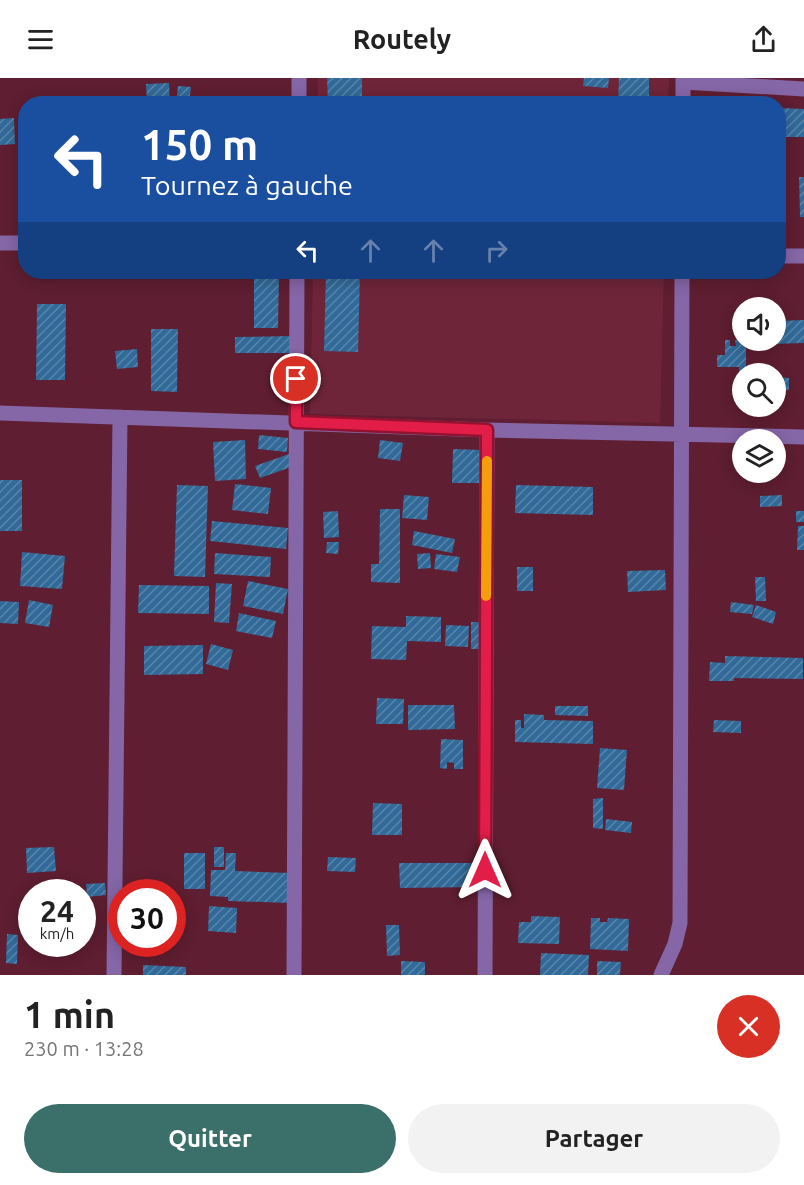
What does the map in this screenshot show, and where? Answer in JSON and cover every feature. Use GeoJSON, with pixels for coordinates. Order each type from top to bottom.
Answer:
{"type":"FeatureCollection","features":[{"type":"Feature","properties":{"kind":"street"},"geometry":{"type":"LineString","coordinates":[[299,78],[299,96]]}},
{"type":"Feature","properties":{"kind":"street"},"geometry":{"type":"LineString","coordinates":[[683,96],[683,80],[804,89]]}},
{"type":"Feature","properties":{"kind":"street"},"geometry":{"type":"LineString","coordinates":[[0,243],[18,243]]}},
{"type":"Feature","properties":{"kind":"street"},"geometry":{"type":"LineString","coordinates":[[786,256],[804,256]]}},
{"type":"Feature","properties":{"kind":"street"},"geometry":{"type":"LineString","coordinates":[[294,975],[297,279]]}},
{"type":"Feature","properties":{"kind":"street"},"geometry":{"type":"LineString","coordinates":[[661,975],[675,944],[680,922],[682,279]]}},
{"type":"Feature","properties":{"kind":"street"},"geometry":{"type":"LineString","coordinates":[[0,413],[487,430],[804,437]]}},
{"type":"Feature","properties":{"kind":"street"},"geometry":{"type":"LineString","coordinates":[[114,975],[120,417]]}},
{"type":"Feature","properties":{"kind":"street"},"geometry":{"type":"LineString","coordinates":[[485,975],[487,430]]}},
{"type":"Feature","properties":{"kind":"shaded area"},"geometry":{"type":"Polygon","coordinates":[[[318,78],[669,78],[668,96],[318,96],[318,78]]]}},
{"type":"Feature","properties":{"kind":"shaded area"},"geometry":{"type":"Polygon","coordinates":[[[313,279],[664,279],[660,423],[310,414],[313,279]]]}},
{"type":"Feature","properties":{"kind":"building"},"geometry":{"type":"Polygon","coordinates":[[[327,78],[362,78],[362,96],[328,96],[327,78]]]}},
{"type":"Feature","properties":{"kind":"building"},"geometry":{"type":"Polygon","coordinates":[[[584,78],[609,78],[608,88],[583,86],[584,78]]]}},
{"type":"Feature","properties":{"kind":"building"},"geometry":{"type":"Polygon","coordinates":[[[619,78],[649,78],[649,96],[618,96],[619,78]]]}},
{"type":"Feature","properties":{"kind":"building"},"geometry":{"type":"Polygon","coordinates":[[[169,83],[170,96],[147,96],[146,84],[169,83]]]}},
{"type":"Feature","properties":{"kind":"building"},"geometry":{"type":"Polygon","coordinates":[[[178,86],[191,87],[190,96],[177,96],[178,86]]]}},
{"type":"Feature","properties":{"kind":"building"},"geometry":{"type":"Polygon","coordinates":[[[786,108],[804,109],[804,137],[786,137],[786,108]]]}},
{"type":"Feature","properties":{"kind":"building"},"geometry":{"type":"Polygon","coordinates":[[[14,118],[15,144],[0,145],[0,119],[14,118]]]}},
{"type":"Feature","properties":{"kind":"building"},"geometry":{"type":"Polygon","coordinates":[[[799,177],[804,177],[804,217],[800,217],[799,177]]]}},
{"type":"Feature","properties":{"kind":"building"},"geometry":{"type":"Polygon","coordinates":[[[254,279],[279,279],[278,328],[254,328],[254,279]]]}},
{"type":"Feature","properties":{"kind":"building"},"geometry":{"type":"Polygon","coordinates":[[[326,279],[360,279],[358,352],[324,351],[326,279]]]}},
{"type":"Feature","properties":{"kind":"building"},"geometry":{"type":"Polygon","coordinates":[[[37,304],[66,304],[65,380],[36,380],[37,304]]]}},
{"type":"Feature","properties":{"kind":"building"},"geometry":{"type":"Polygon","coordinates":[[[804,320],[804,343],[786,344],[786,321],[804,320]]]}},
{"type":"Feature","properties":{"kind":"building"},"geometry":{"type":"Polygon","coordinates":[[[151,329],[178,329],[177,392],[151,391],[151,329]]]}},
{"type":"Feature","properties":{"kind":"building"},"geometry":{"type":"Polygon","coordinates":[[[291,336],[291,353],[235,353],[235,337],[291,336]]]}},
{"type":"Feature","properties":{"kind":"building"},"geometry":{"type":"Polygon","coordinates":[[[725,340],[730,340],[732,351],[746,351],[746,363],[732,363],[732,367],[717,367],[717,355],[725,355],[725,340]]]}},
{"type":"Feature","properties":{"kind":"building"},"geometry":{"type":"Polygon","coordinates":[[[137,349],[138,367],[117,369],[115,351],[137,349]]]}},
{"type":"Feature","properties":{"kind":"building"},"geometry":{"type":"Polygon","coordinates":[[[786,378],[789,378],[789,390],[786,390],[786,378]]]}},
{"type":"Feature","properties":{"kind":"building"},"geometry":{"type":"Polygon","coordinates":[[[259,435],[288,438],[287,452],[258,449],[259,435]]]}},
{"type":"Feature","properties":{"kind":"building"},"geometry":{"type":"Polygon","coordinates":[[[245,440],[246,479],[215,481],[213,442],[245,440]]]}},
{"type":"Feature","properties":{"kind":"building"},"geometry":{"type":"Polygon","coordinates":[[[380,440],[403,443],[400,461],[378,458],[380,440]]]}},
{"type":"Feature","properties":{"kind":"building"},"geometry":{"type":"Polygon","coordinates":[[[453,449],[481,450],[481,483],[452,483],[453,449]]]}},
{"type":"Feature","properties":{"kind":"building"},"geometry":{"type":"Polygon","coordinates":[[[289,454],[294,466],[260,478],[255,466],[289,454]]]}},
{"type":"Feature","properties":{"kind":"building"},"geometry":{"type":"Polygon","coordinates":[[[0,480],[22,480],[22,531],[0,531],[0,480]]]}},
{"type":"Feature","properties":{"kind":"building"},"geometry":{"type":"Polygon","coordinates":[[[235,484],[271,488],[268,514],[232,510],[235,484]]]}},
{"type":"Feature","properties":{"kind":"building"},"geometry":{"type":"Polygon","coordinates":[[[177,485],[208,486],[205,577],[174,576],[177,485]]]}},
{"type":"Feature","properties":{"kind":"building"},"geometry":{"type":"Polygon","coordinates":[[[516,485],[593,487],[593,515],[515,513],[516,485]]]}},
{"type":"Feature","properties":{"kind":"building"},"geometry":{"type":"Polygon","coordinates":[[[404,495],[429,497],[427,520],[402,518],[404,495]]]}},
{"type":"Feature","properties":{"kind":"building"},"geometry":{"type":"Polygon","coordinates":[[[782,495],[782,506],[760,507],[760,496],[782,495]]]}},
{"type":"Feature","properties":{"kind":"building"},"geometry":{"type":"Polygon","coordinates":[[[380,509],[400,509],[400,583],[371,582],[371,564],[379,564],[380,509]]]}},
{"type":"Feature","properties":{"kind":"building"},"geometry":{"type":"Polygon","coordinates":[[[338,511],[339,537],[324,538],[323,512],[338,511]]]}},
{"type":"Feature","properties":{"kind":"building"},"geometry":{"type":"Polygon","coordinates":[[[796,511],[804,511],[804,522],[796,522],[796,511]]]}},
{"type":"Feature","properties":{"kind":"building"},"geometry":{"type":"Polygon","coordinates":[[[212,521],[288,528],[286,549],[210,541],[212,521]]]}},
{"type":"Feature","properties":{"kind":"building"},"geometry":{"type":"Polygon","coordinates":[[[798,526],[804,526],[804,550],[797,550],[798,526]]]}},
{"type":"Feature","properties":{"kind":"building"},"geometry":{"type":"Polygon","coordinates":[[[414,531],[455,539],[452,553],[412,545],[414,531]]]}},
{"type":"Feature","properties":{"kind":"building"},"geometry":{"type":"Polygon","coordinates":[[[327,542],[339,542],[338,554],[326,553],[327,542]]]}},
{"type":"Feature","properties":{"kind":"building"},"geometry":{"type":"Polygon","coordinates":[[[22,552],[65,556],[62,589],[20,586],[22,552]]]}},
{"type":"Feature","properties":{"kind":"building"},"geometry":{"type":"Polygon","coordinates":[[[215,553],[271,557],[270,577],[214,574],[215,553]]]}},
{"type":"Feature","properties":{"kind":"building"},"geometry":{"type":"Polygon","coordinates":[[[430,553],[431,568],[418,569],[417,554],[430,553]]]}},
{"type":"Feature","properties":{"kind":"building"},"geometry":{"type":"Polygon","coordinates":[[[436,554],[460,557],[457,572],[434,569],[436,554]]]}},
{"type":"Feature","properties":{"kind":"building"},"geometry":{"type":"Polygon","coordinates":[[[517,567],[533,567],[533,591],[517,591],[517,567]]]}},
{"type":"Feature","properties":{"kind":"building"},"geometry":{"type":"Polygon","coordinates":[[[665,570],[666,590],[628,592],[627,571],[665,570]]]}},
{"type":"Feature","properties":{"kind":"building"},"geometry":{"type":"Polygon","coordinates":[[[755,577],[765,577],[766,601],[756,601],[755,577]]]}},
{"type":"Feature","properties":{"kind":"building"},"geometry":{"type":"Polygon","coordinates":[[[248,581],[288,589],[283,614],[243,606],[248,581]]]}},
{"type":"Feature","properties":{"kind":"building"},"geometry":{"type":"Polygon","coordinates":[[[216,583],[232,584],[229,623],[214,622],[216,583]]]}},
{"type":"Feature","properties":{"kind":"building"},"geometry":{"type":"Polygon","coordinates":[[[139,585],[209,586],[209,614],[138,613],[139,585]]]}},
{"type":"Feature","properties":{"kind":"building"},"geometry":{"type":"Polygon","coordinates":[[[29,600],[53,605],[49,627],[25,623],[29,600]]]}},
{"type":"Feature","properties":{"kind":"building"},"geometry":{"type":"Polygon","coordinates":[[[0,601],[19,602],[18,624],[0,623],[0,601]]]}},
{"type":"Feature","properties":{"kind":"building"},"geometry":{"type":"Polygon","coordinates":[[[731,602],[754,605],[752,614],[730,612],[731,602]]]}},
{"type":"Feature","properties":{"kind":"building"},"geometry":{"type":"Polygon","coordinates":[[[756,605],[776,612],[773,624],[752,617],[756,605]]]}},
{"type":"Feature","properties":{"kind":"building"},"geometry":{"type":"Polygon","coordinates":[[[239,613],[276,621],[272,638],[236,631],[239,613]]]}},
{"type":"Feature","properties":{"kind":"building"},"geometry":{"type":"Polygon","coordinates":[[[406,616],[441,617],[441,642],[407,641],[406,660],[371,659],[372,626],[406,627],[406,616]]]}},
{"type":"Feature","properties":{"kind":"building"},"geometry":{"type":"Polygon","coordinates":[[[471,622],[484,622],[484,649],[471,649],[471,622]]]}},
{"type":"Feature","properties":{"kind":"building"},"geometry":{"type":"Polygon","coordinates":[[[446,625],[469,626],[468,647],[445,646],[446,625]]]}},
{"type":"Feature","properties":{"kind":"building"},"geometry":{"type":"Polygon","coordinates":[[[211,644],[233,650],[228,670],[206,664],[211,644]]]}},
{"type":"Feature","properties":{"kind":"building"},"geometry":{"type":"Polygon","coordinates":[[[203,645],[203,674],[144,675],[144,646],[203,645]]]}},
{"type":"Feature","properties":{"kind":"building"},"geometry":{"type":"Polygon","coordinates":[[[725,656],[803,658],[803,679],[734,678],[734,681],[709,681],[710,662],[725,663],[725,656]]]}},
{"type":"Feature","properties":{"kind":"building"},"geometry":{"type":"Polygon","coordinates":[[[377,698],[404,699],[403,724],[376,724],[377,698]]]}},
{"type":"Feature","properties":{"kind":"building"},"geometry":{"type":"Polygon","coordinates":[[[408,705],[454,705],[455,729],[408,730],[408,705]]]}},
{"type":"Feature","properties":{"kind":"building"},"geometry":{"type":"Polygon","coordinates":[[[555,706],[588,706],[588,716],[555,715],[555,706]]]}},
{"type":"Feature","properties":{"kind":"building"},"geometry":{"type":"Polygon","coordinates":[[[524,714],[544,715],[544,720],[593,721],[593,744],[515,742],[515,720],[521,720],[521,728],[524,728],[524,714]]]}},
{"type":"Feature","properties":{"kind":"building"},"geometry":{"type":"Polygon","coordinates":[[[714,720],[741,721],[741,733],[713,732],[714,720]]]}},
{"type":"Feature","properties":{"kind":"building"},"geometry":{"type":"Polygon","coordinates":[[[441,739],[463,740],[463,769],[454,769],[454,763],[447,762],[447,769],[440,768],[441,739]]]}},
{"type":"Feature","properties":{"kind":"building"},"geometry":{"type":"Polygon","coordinates":[[[600,748],[627,750],[624,790],[597,788],[600,748]]]}},
{"type":"Feature","properties":{"kind":"building"},"geometry":{"type":"Polygon","coordinates":[[[603,798],[603,829],[593,828],[593,799],[603,798]]]}},
{"type":"Feature","properties":{"kind":"building"},"geometry":{"type":"Polygon","coordinates":[[[373,803],[402,804],[402,835],[372,835],[373,803]]]}},
{"type":"Feature","properties":{"kind":"building"},"geometry":{"type":"Polygon","coordinates":[[[606,819],[632,822],[631,833],[605,830],[606,819]]]}},
{"type":"Feature","properties":{"kind":"building"},"geometry":{"type":"Polygon","coordinates":[[[54,847],[56,871],[27,873],[26,848],[54,847]]]}},
{"type":"Feature","properties":{"kind":"building"},"geometry":{"type":"Polygon","coordinates":[[[214,847],[224,847],[224,867],[214,867],[214,847]]]}},
{"type":"Feature","properties":{"kind":"building"},"geometry":{"type":"Polygon","coordinates":[[[184,853],[205,853],[205,889],[186,889],[186,879],[184,879],[184,853]]]}},
{"type":"Feature","properties":{"kind":"building"},"geometry":{"type":"Polygon","coordinates":[[[226,853],[236,853],[235,871],[291,873],[290,903],[228,901],[228,897],[210,896],[211,870],[225,870],[226,853]]]}},
{"type":"Feature","properties":{"kind":"building"},"geometry":{"type":"Polygon","coordinates":[[[328,857],[356,858],[355,872],[327,871],[328,857]]]}},
{"type":"Feature","properties":{"kind":"building"},"geometry":{"type":"Polygon","coordinates":[[[399,863],[477,863],[477,887],[400,888],[399,863]]]}},
{"type":"Feature","properties":{"kind":"building"},"geometry":{"type":"Polygon","coordinates":[[[96,883],[105,883],[106,895],[96,896],[96,883]]]}},
{"type":"Feature","properties":{"kind":"building"},"geometry":{"type":"Polygon","coordinates":[[[209,906],[237,908],[236,933],[208,931],[209,906]]]}},
{"type":"Feature","properties":{"kind":"building"},"geometry":{"type":"Polygon","coordinates":[[[531,916],[560,917],[559,944],[518,943],[519,922],[531,922],[531,916]]]}},
{"type":"Feature","properties":{"kind":"building"},"geometry":{"type":"Polygon","coordinates":[[[591,918],[600,918],[600,922],[607,922],[608,918],[629,919],[628,951],[590,949],[591,918]]]}},
{"type":"Feature","properties":{"kind":"building"},"geometry":{"type":"Polygon","coordinates":[[[386,925],[399,925],[400,955],[387,956],[386,925]]]}},
{"type":"Feature","properties":{"kind":"building"},"geometry":{"type":"Polygon","coordinates":[[[7,934],[18,935],[17,964],[6,963],[7,934]]]}},
{"type":"Feature","properties":{"kind":"building"},"geometry":{"type":"Polygon","coordinates":[[[541,953],[589,955],[588,975],[540,975],[541,953]]]}},
{"type":"Feature","properties":{"kind":"building"},"geometry":{"type":"Polygon","coordinates":[[[401,961],[425,962],[425,975],[401,975],[401,961]]]}},
{"type":"Feature","properties":{"kind":"building"},"geometry":{"type":"Polygon","coordinates":[[[597,961],[621,962],[620,975],[597,975],[597,961]]]}},
{"type":"Feature","properties":{"kind":"building"},"geometry":{"type":"Polygon","coordinates":[[[143,965],[186,967],[186,975],[143,975],[143,965]]]}},
{"type":"Feature","properties":{"kind":"slow traffic"},"geometry":{"type":"LineString","coordinates":[[486,596],[487,461]]}},
{"type":"Feature","properties":{"kind":"route"},"geometry":{"type":"LineString","coordinates":[[296,379],[296,422],[487,430],[485,870]]}}]}
